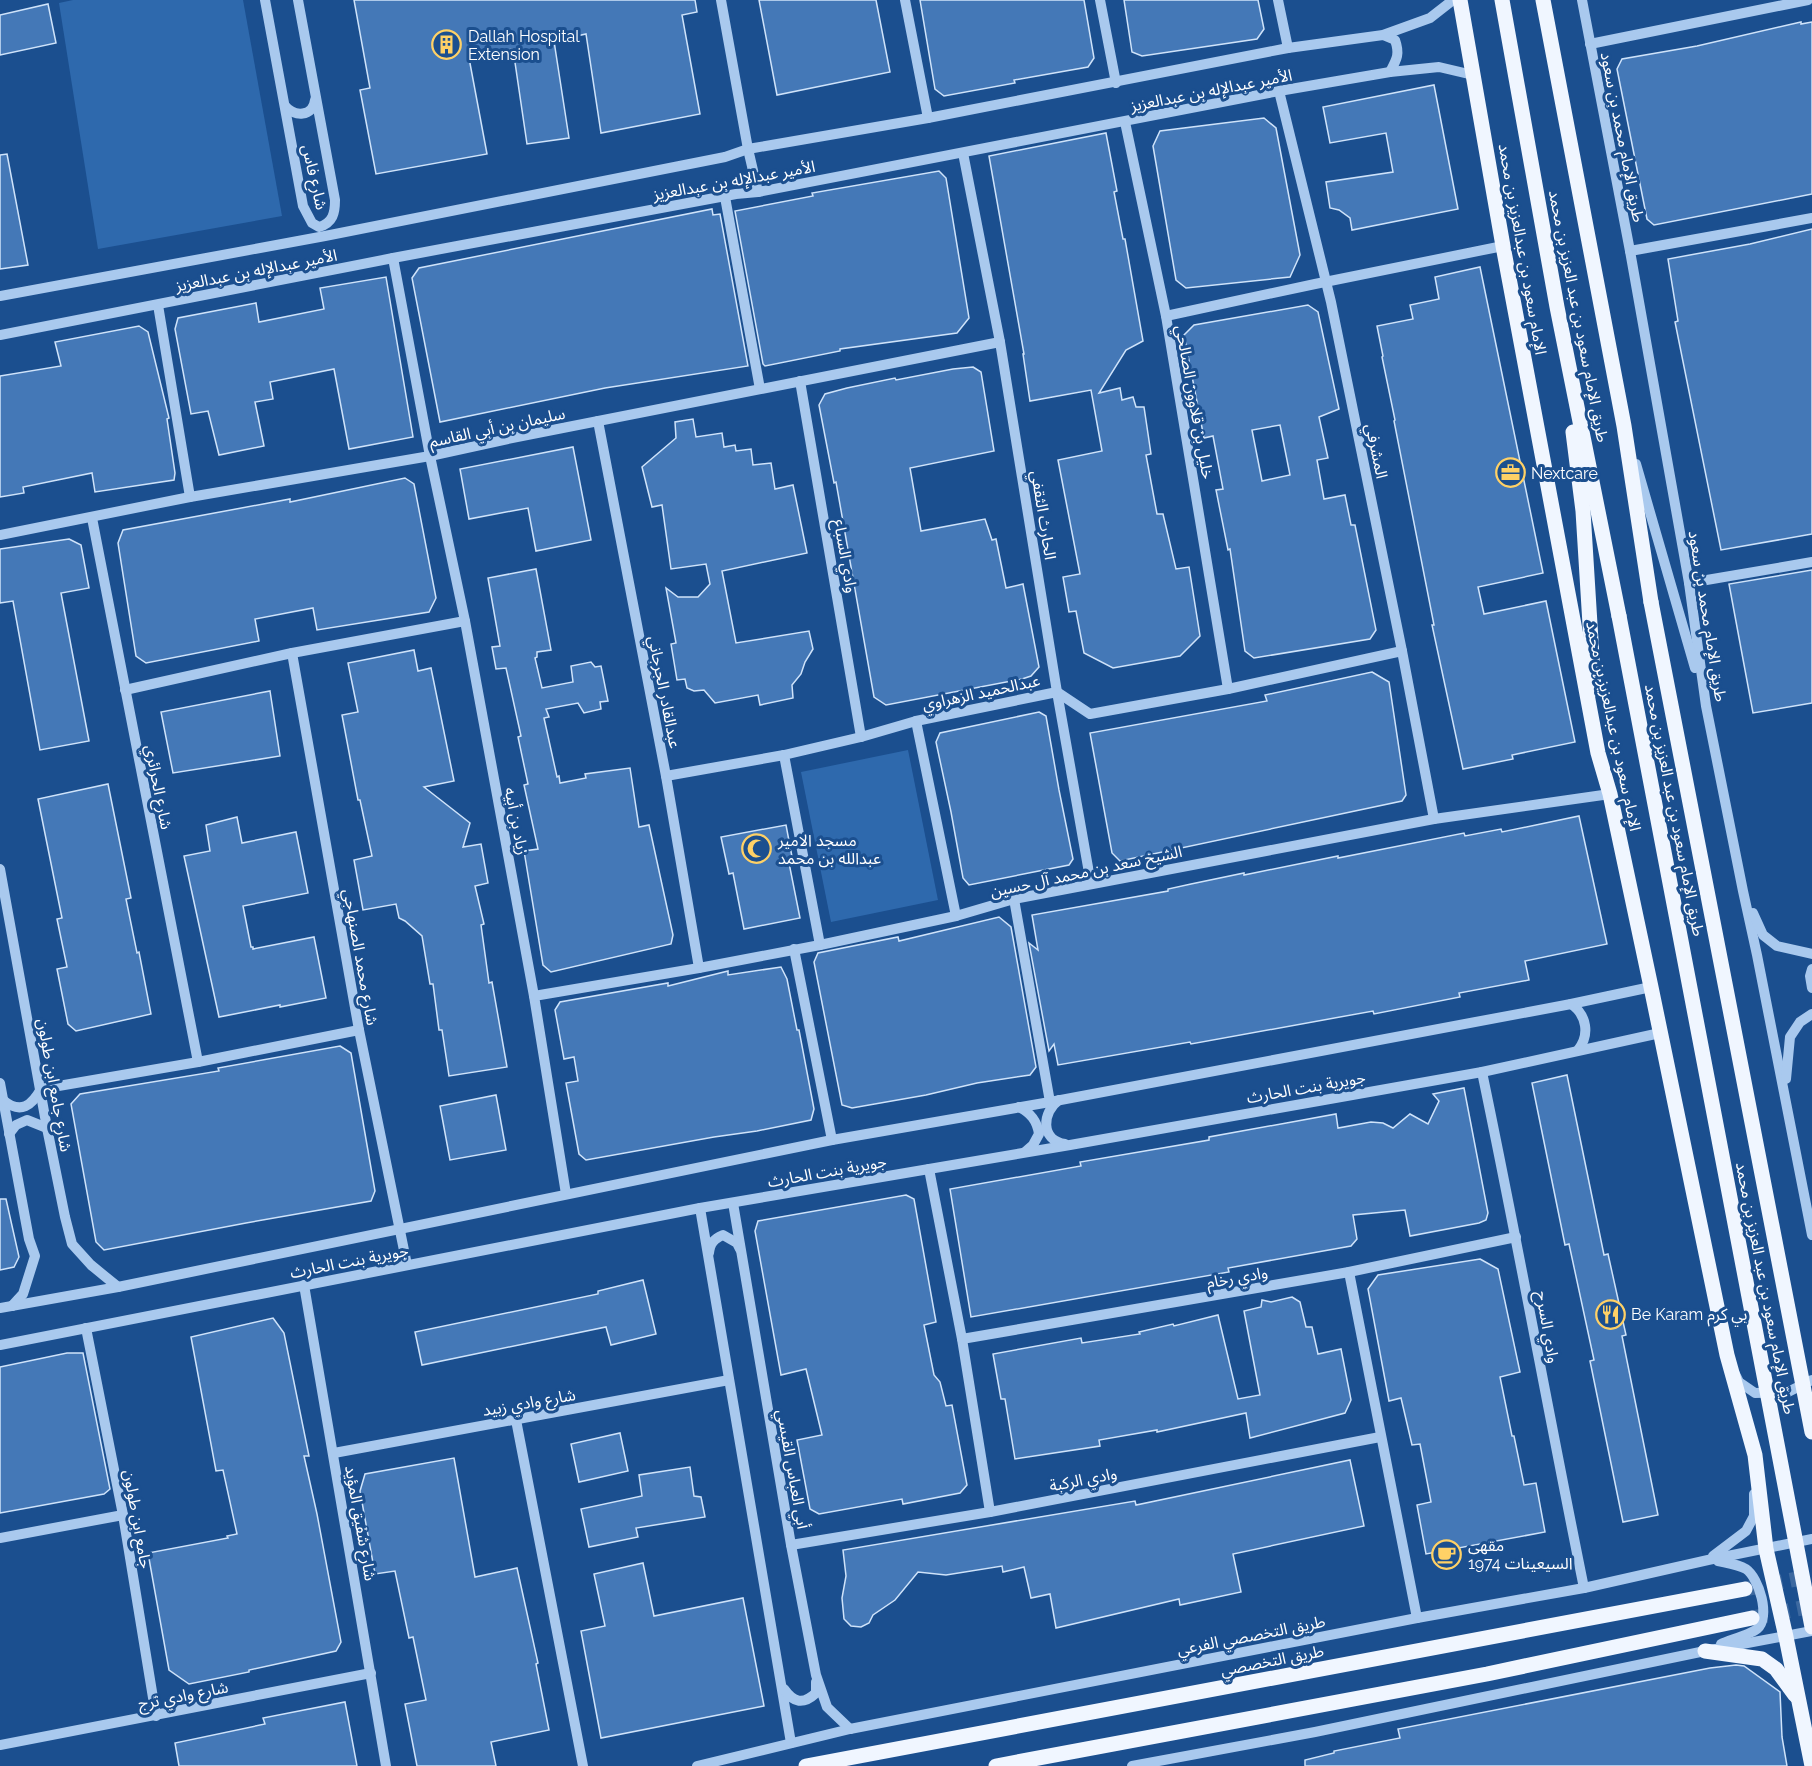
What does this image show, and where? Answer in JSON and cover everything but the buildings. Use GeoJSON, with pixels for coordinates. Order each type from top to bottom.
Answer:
{"type":"FeatureCollection","features":[{"type":"Feature","properties":{"kind":"main road","name":"الإمام سعود بن عبدالعزيز بن محمد"},"geometry":{"type":"LineString","coordinates":[[1460,0],[1503,246],[1598,753],[1610,794],[1727,1355],[1755,1455],[1766,1549],[1812,1766]]}},
{"type":"Feature","properties":{"kind":"main road","name":"طريق الإمام سعود بن عبد العزيز بن محمد"},"geometry":{"type":"LineString","coordinates":[[1543,0],[1624,426],[1651,602],[1812,1432]]}},
{"type":"Feature","properties":{"kind":"main road","name":"طريق الإمام سعود بن عبد العزيز بن محمد"},"geometry":{"type":"LineString","coordinates":[[1502,2],[1557,307],[1619,616],[1812,1629]]}},
{"type":"Feature","properties":{"kind":"main road"},"geometry":{"type":"LineString","coordinates":[[1557,307],[1583,511],[1598,753]]}},
{"type":"Feature","properties":{"kind":"main road","name":"طريق التخصصي"},"geometry":{"type":"LineString","coordinates":[[806,1766],[1744,1589]]}},
{"type":"Feature","properties":{"kind":"main road"},"geometry":{"type":"LineString","coordinates":[[996,1766],[1487,1674],[1752,1618]]}},
{"type":"Feature","properties":{"kind":"main road"},"geometry":{"type":"LineString","coordinates":[[1705,1651],[1762,1659],[1776,1669],[1799,1701]]}},
{"type":"Feature","properties":{"kind":"street","name":"شارع فاس"},"geometry":{"type":"LineString","coordinates":[[265,0],[303,207],[312,223],[319,227],[332,219],[335,200],[298,0]]}},
{"type":"Feature","properties":{"kind":"street"},"geometry":{"type":"LineString","coordinates":[[721,0],[758,192]]}},
{"type":"Feature","properties":{"kind":"street"},"geometry":{"type":"LineString","coordinates":[[905,0],[928,118]]}},
{"type":"Feature","properties":{"kind":"street"},"geometry":{"type":"LineString","coordinates":[[1100,0],[1116,83]]}},
{"type":"Feature","properties":{"kind":"street"},"geometry":{"type":"LineString","coordinates":[[1278,0],[1288,48]]}},
{"type":"Feature","properties":{"kind":"street","name":"الأمير عبدالإله بن عبدالعزيز"},"geometry":{"type":"LineString","coordinates":[[0,296],[504,201],[725,157],[748,148],[928,118],[1288,48],[1383,35],[1430,18],[1453,0]]}},
{"type":"Feature","properties":{"kind":"street","name":"طريق الإمام محمد بن سعود"},"geometry":{"type":"LineString","coordinates":[[1582,0],[1630,251],[1689,583],[1706,706],[1812,1235]]}},
{"type":"Feature","properties":{"kind":"street"},"geometry":{"type":"LineString","coordinates":[[1590,44],[1786,2],[1808,0]]}},
{"type":"Feature","properties":{"kind":"street"},"geometry":{"type":"LineString","coordinates":[[1383,35],[1395,40],[1399,50],[1390,72]]}},
{"type":"Feature","properties":{"kind":"street","name":"الأمير عبدالإله بن عبدالعزيز"},"geometry":{"type":"LineString","coordinates":[[0,334],[393,258],[758,192],[1279,91],[1390,72],[1439,67],[1473,75]]}},
{"type":"Feature","properties":{"kind":"street","name":"المشرفي"},"geometry":{"type":"LineString","coordinates":[[1279,91],[1326,281],[1434,819]]}},
{"type":"Feature","properties":{"kind":"street"},"geometry":{"type":"LineString","coordinates":[[285,106],[292,112],[305,114],[315,105],[316,94]]}},
{"type":"Feature","properties":{"kind":"street","name":"خليل بن قلاوون الصالحي"},"geometry":{"type":"LineString","coordinates":[[1125,122],[1166,316],[1228,689]]}},
{"type":"Feature","properties":{"kind":"street","name":"الحارث الثقفي"},"geometry":{"type":"LineString","coordinates":[[963,153],[1000,342],[1091,884]]}},
{"type":"Feature","properties":{"kind":"street"},"geometry":{"type":"LineString","coordinates":[[725,197],[760,388]]}},
{"type":"Feature","properties":{"kind":"street"},"geometry":{"type":"LineString","coordinates":[[1630,251],[1812,218]]}},
{"type":"Feature","properties":{"kind":"street"},"geometry":{"type":"LineString","coordinates":[[1166,316],[1503,246]]}},
{"type":"Feature","properties":{"kind":"street","name":"زياد بن أبيه"},"geometry":{"type":"LineString","coordinates":[[393,258],[430,456],[465,621],[534,996],[566,1194]]}},
{"type":"Feature","properties":{"kind":"street"},"geometry":{"type":"LineString","coordinates":[[158,305],[190,497]]}},
{"type":"Feature","properties":{"kind":"street","name":"سليمان بن أبي القاسم"},"geometry":{"type":"LineString","coordinates":[[0,535],[190,497],[430,456],[760,388],[1000,342]]}},
{"type":"Feature","properties":{"kind":"street","name":"وادي السباع"},"geometry":{"type":"LineString","coordinates":[[800,381],[861,737]]}},
{"type":"Feature","properties":{"kind":"street","name":"عبدالقادر الجرجاني"},"geometry":{"type":"LineString","coordinates":[[598,422],[666,776],[699,968]]}},
{"type":"Feature","properties":{"kind":"street"},"geometry":{"type":"LineString","coordinates":[[1624,426],[1706,706]]}},
{"type":"Feature","properties":{"kind":"street","name":"شارع الحرائري"},"geometry":{"type":"LineString","coordinates":[[92,518],[198,1062]]}},
{"type":"Feature","properties":{"kind":"street"},"geometry":{"type":"LineString","coordinates":[[1689,583],[1812,562]]}},
{"type":"Feature","properties":{"kind":"street"},"geometry":{"type":"LineString","coordinates":[[125,690],[292,653],[465,621]]}},
{"type":"Feature","properties":{"kind":"street","name":"عبدالحميد الزهراوي"},"geometry":{"type":"LineString","coordinates":[[666,776],[784,755],[916,721],[1057,692],[1090,714],[1228,689],[1402,651]]}},
{"type":"Feature","properties":{"kind":"street","name":"شارع محمد الصنهاجي"},"geometry":{"type":"LineString","coordinates":[[292,653],[359,1030],[407,1265]]}},
{"type":"Feature","properties":{"kind":"street"},"geometry":{"type":"LineString","coordinates":[[916,721],[956,916]]}},
{"type":"Feature","properties":{"kind":"street"},"geometry":{"type":"LineString","coordinates":[[784,755],[820,945]]}},
{"type":"Feature","properties":{"kind":"street","name":"الشيخ سعد بن محمد آل حسين"},"geometry":{"type":"LineString","coordinates":[[534,996],[820,945],[956,916],[1014,899],[1434,819],[1610,794]]}},
{"type":"Feature","properties":{"kind":"street","name":"شارع جامع ابن طولون"},"geometry":{"type":"LineString","coordinates":[[0,869],[47,1128],[72,1244],[91,1265],[118,1287]]}},
{"type":"Feature","properties":{"kind":"street"},"geometry":{"type":"LineString","coordinates":[[1743,891],[1763,935],[1777,946],[1812,954]]}},
{"type":"Feature","properties":{"kind":"street"},"geometry":{"type":"LineString","coordinates":[[1014,899],[1055,1101],[1049,1109],[1047,1126],[1052,1139],[1058,1143],[1070,1144]]}},
{"type":"Feature","properties":{"kind":"street"},"geometry":{"type":"LineString","coordinates":[[794,949],[832,1140]]}},
{"type":"Feature","properties":{"kind":"street"},"geometry":{"type":"LineString","coordinates":[[1812,969],[1810,976],[1812,988]]}},
{"type":"Feature","properties":{"kind":"street","name":"جويرية بنت الحارث"},"geometry":{"type":"LineString","coordinates":[[6,1307],[118,1287],[832,1140],[1055,1101],[1651,987]]}},
{"type":"Feature","properties":{"kind":"street"},"geometry":{"type":"LineString","coordinates":[[1571,1004],[1579,1010],[1585,1024],[1583,1044],[1578,1050]]}},
{"type":"Feature","properties":{"kind":"street"},"geometry":{"type":"LineString","coordinates":[[1788,1109],[1785,1072],[1790,1037],[1800,1022],[1812,1014]]}},
{"type":"Feature","properties":{"kind":"street"},"geometry":{"type":"LineString","coordinates":[[3,1100],[16,1107],[24,1107],[35,1100],[41,1089],[198,1062],[359,1030]]}},
{"type":"Feature","properties":{"kind":"street","name":"جويرية بنت الحارث"},"geometry":{"type":"LineString","coordinates":[[0,1345],[700,1208],[1482,1072],[1660,1033]]}},
{"type":"Feature","properties":{"kind":"street","name":"وادي السرح"},"geometry":{"type":"LineString","coordinates":[[1482,1072],[1584,1588]]}},
{"type":"Feature","properties":{"kind":"street"},"geometry":{"type":"LineString","coordinates":[[0,1083],[29,1239],[35,1256],[23,1294],[6,1307]]}},
{"type":"Feature","properties":{"kind":"street"},"geometry":{"type":"LineString","coordinates":[[1018,1107],[1034,1118],[1039,1134],[1030,1149],[1023,1152]]}},
{"type":"Feature","properties":{"kind":"street"},"geometry":{"type":"LineString","coordinates":[[9,1134],[16,1125],[27,1120],[47,1128]]}},
{"type":"Feature","properties":{"kind":"street"},"geometry":{"type":"LineString","coordinates":[[929,1169],[962,1339],[990,1512]]}},
{"type":"Feature","properties":{"kind":"street","name":"أبي العباس القيسي"},"geometry":{"type":"LineString","coordinates":[[733,1203],[791,1545],[816,1675],[827,1707],[850,1729]]}},
{"type":"Feature","properties":{"kind":"street"},"geometry":{"type":"LineString","coordinates":[[700,1208],[791,1743]]}},
{"type":"Feature","properties":{"kind":"street"},"geometry":{"type":"LineString","coordinates":[[709,1259],[710,1246],[715,1239],[723,1235],[736,1243],[741,1252]]}},
{"type":"Feature","properties":{"kind":"street","name":"وادي رخام"},"geometry":{"type":"LineString","coordinates":[[962,1339],[1349,1272],[1516,1237]]}},
{"type":"Feature","properties":{"kind":"street"},"geometry":{"type":"LineString","coordinates":[[1349,1272],[1417,1618]]}},
{"type":"Feature","properties":{"kind":"street","name":"شارع شفيق المؤيد"},"geometry":{"type":"LineString","coordinates":[[304,1286],[386,1766]]}},
{"type":"Feature","properties":{"kind":"street","name":"جامع ابن طولون"},"geometry":{"type":"LineString","coordinates":[[86,1328],[123,1515],[156,1716]]}},
{"type":"Feature","properties":{"kind":"street"},"geometry":{"type":"LineString","coordinates":[[1727,1355],[1739,1382],[1755,1393],[1788,1392],[1812,1380]]}},
{"type":"Feature","properties":{"kind":"street","name":"شارع وادي زبيد"},"geometry":{"type":"LineString","coordinates":[[334,1453],[729,1380]]}},
{"type":"Feature","properties":{"kind":"street"},"geometry":{"type":"LineString","coordinates":[[516,1419],[583,1766]]}},
{"type":"Feature","properties":{"kind":"street","name":"وادي الركبة"},"geometry":{"type":"LineString","coordinates":[[791,1545],[990,1512],[1380,1437]]}},
{"type":"Feature","properties":{"kind":"street","name":"الإمام سعود بن عبدالعزيز بن محمد"},"geometry":{"type":"LineString","coordinates":[[1707,1560],[1746,1531],[1754,1516],[1755,1455]]}},
{"type":"Feature","properties":{"kind":"street"},"geometry":{"type":"LineString","coordinates":[[0,1538],[123,1515]]}},
{"type":"Feature","properties":{"kind":"street","name":"طريق التخصصي الفرعي"},"geometry":{"type":"LineString","coordinates":[[697,1766],[850,1729],[1417,1618],[1584,1588],[1812,1539]]}},
{"type":"Feature","properties":{"kind":"street"},"geometry":{"type":"LineString","coordinates":[[1705,1651],[1757,1629],[1763,1618],[1761,1597],[1755,1578],[1746,1569],[1733,1563],[1707,1560]]}},
{"type":"Feature","properties":{"kind":"street"},"geometry":{"type":"LineString","coordinates":[[1132,1766],[1315,1732],[1812,1629]]}},
{"type":"Feature","properties":{"kind":"street","name":"شارع وادي ترج"},"geometry":{"type":"LineString","coordinates":[[0,1745],[371,1673]]}},
{"type":"Feature","properties":{"kind":"street"},"geometry":{"type":"LineString","coordinates":[[782,1687],[791,1698],[808,1700],[816,1693],[816,1675]]}},
{"type":"Feature","properties":{"kind":"shaded area"},"geometry":{"type":"Polygon","coordinates":[[[73,0],[243,0],[282,216],[98,249],[59,3],[73,0]]]}},
{"type":"Feature","properties":{"kind":"shaded area"},"geometry":{"type":"Polygon","coordinates":[[[908,750],[938,900],[831,922],[801,772],[908,750]]]}},
{"type":"Feature","properties":{"kind":"tunnel"},"geometry":{"type":"LineString","coordinates":[[1745,1589],[1812,1576]]}},
{"type":"Feature","properties":{"kind":"tunnel"},"geometry":{"type":"LineString","coordinates":[[1752,1618],[1812,1606]]}},
{"type":"Feature","properties":{"kind":"place","name":"Dallah Hospital Extension"},"geometry":{"type":"Point","coordinates":[447,45]}},
{"type":"Feature","properties":{"kind":"place","name":"Nextcare"},"geometry":{"type":"Point","coordinates":[1510,473]}},
{"type":"Feature","properties":{"kind":"place","name":"مسجد الامير عبدالله بن محمد"},"geometry":{"type":"Point","coordinates":[757,849]}},
{"type":"Feature","properties":{"kind":"place","name":"Be Karam بي كرم"},"geometry":{"type":"Point","coordinates":[1610,1314]}},
{"type":"Feature","properties":{"kind":"place","name":"مقهى السيعينات 1974"},"geometry":{"type":"Point","coordinates":[1447,1554]}}]}
